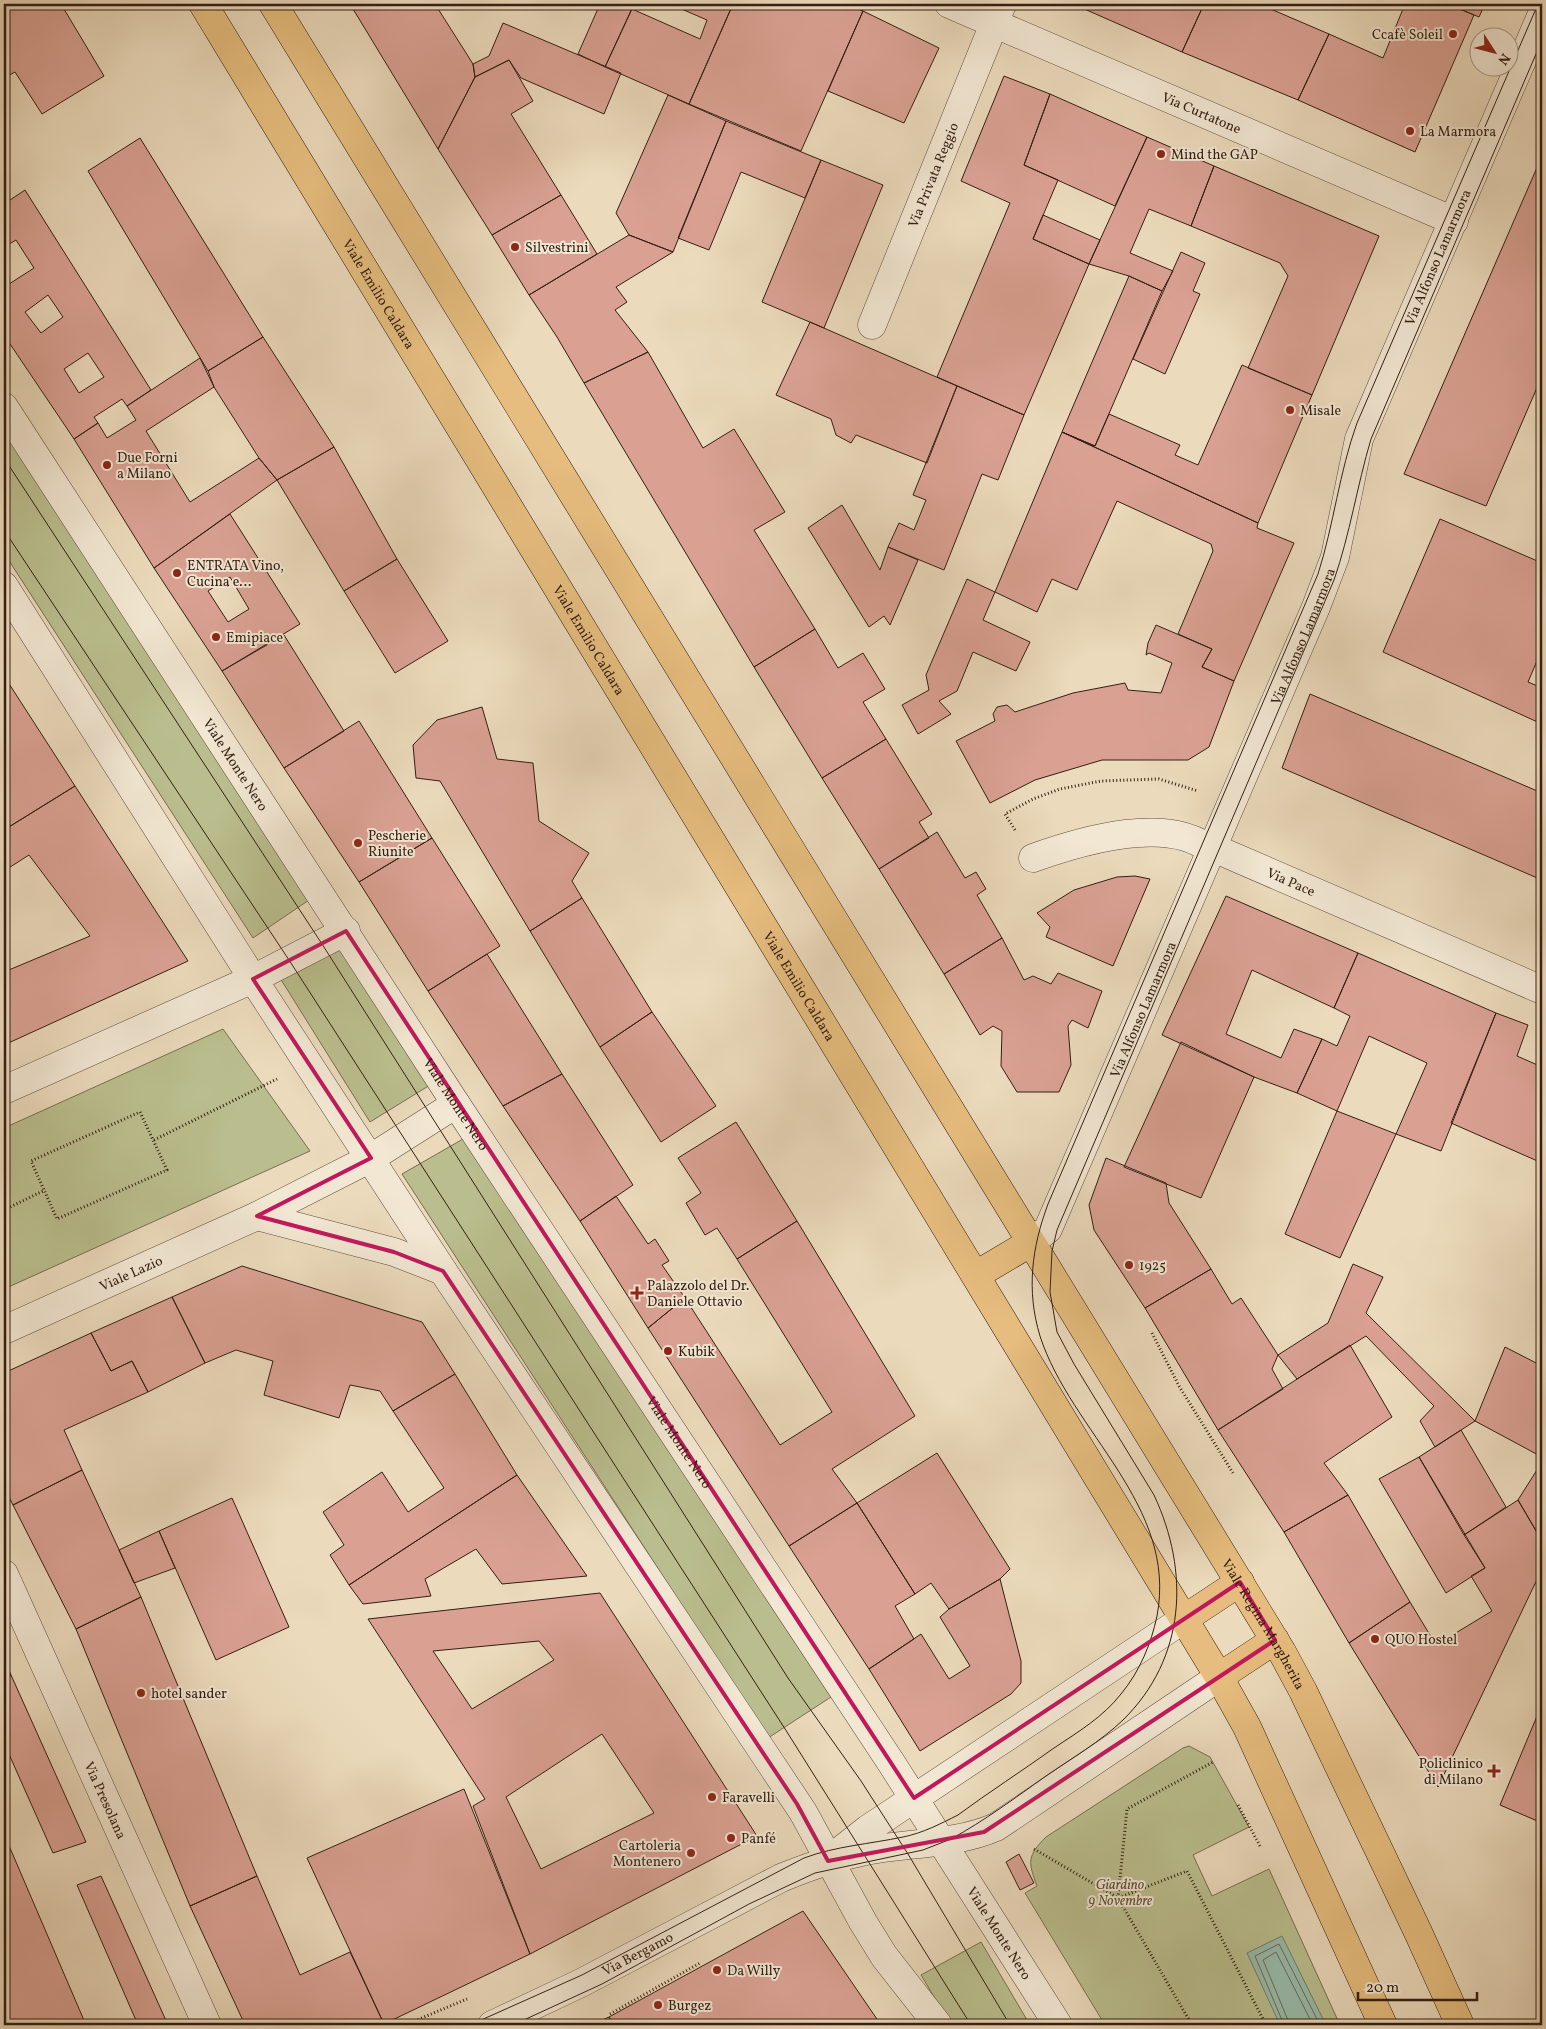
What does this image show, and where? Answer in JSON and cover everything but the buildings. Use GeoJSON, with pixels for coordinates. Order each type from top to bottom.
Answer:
{"type":"FeatureCollection","features":[{"type":"Feature","properties":{"kind":"main road","name":"Viale Emilio Caldara"},"geometry":{"type":"LineString","coordinates":[[203,4],[976,1275]]}},
{"type":"Feature","properties":{"kind":"main road"},"geometry":{"type":"LineString","coordinates":[[273,4],[1030,1243],[976,1275],[1219,1677],[1247,1727],[1383,2025]]}},
{"type":"Feature","properties":{"kind":"main road","name":"Viale Regina Margherita"},"geometry":{"type":"LineString","coordinates":[[1030,1243],[1050,1272],[1240,1582],[1308,1700],[1460,2025]]}},
{"type":"Feature","properties":{"kind":"main road"},"geometry":{"type":"LineString","coordinates":[[1184,1619],[1240,1582]]}},
{"type":"Feature","properties":{"kind":"main road"},"geometry":{"type":"LineString","coordinates":[[1219,1677],[1275,1640]]}},
{"type":"Feature","properties":{"kind":"street","name":"Via Curtatone"},"geometry":{"type":"LineString","coordinates":[[949,4],[998,14],[1454,222]]}},
{"type":"Feature","properties":{"kind":"street","name":"Via Privata Reggio"},"geometry":{"type":"LineString","coordinates":[[872,325],[998,14]]}},
{"type":"Feature","properties":{"kind":"street","name":"Via Alfonso Lamarmora"},"geometry":{"type":"LineString","coordinates":[[1030,1243],[1048,1229],[1316,607],[1335,558],[1360,439],[1542,14]]}},
{"type":"Feature","properties":{"kind":"street","name":"Viale Monte Nero"},"geometry":{"type":"LineString","coordinates":[[4,407],[456,1104],[914,1798],[1058,2025]]}},
{"type":"Feature","properties":{"kind":"street"},"geometry":{"type":"LineString","coordinates":[[4,586],[253,979],[443,1271],[803,1812],[828,1860],[884,1956],[938,2025]]}},
{"type":"Feature","properties":{"kind":"street","name":"Via Pace"},"geometry":{"type":"LineString","coordinates":[[1033,858],[1071,845],[1112,836],[1152,833],[1184,837],[1202,844],[1212,851],[1218,850],[1542,990]]}},
{"type":"Feature","properties":{"kind":"street"},"geometry":{"type":"LineString","coordinates":[[4,1090],[253,979],[346,932]]}},
{"type":"Feature","properties":{"kind":"street","name":"Viale Lazio"},"geometry":{"type":"LineString","coordinates":[[4,1330],[257,1216],[371,1158],[456,1104]]}},
{"type":"Feature","properties":{"kind":"street"},"geometry":{"type":"LineString","coordinates":[[257,1216],[394,1252],[443,1271]]}},
{"type":"Feature","properties":{"kind":"street","name":"Via Presolana"},"geometry":{"type":"LineString","coordinates":[[4,1574],[207,2025]]}},
{"type":"Feature","properties":{"kind":"street"},"geometry":{"type":"LineString","coordinates":[[828,1860],[868,1829],[1184,1619]]}},
{"type":"Feature","properties":{"kind":"street"},"geometry":{"type":"LineString","coordinates":[[828,1860],[862,1852],[942,1841],[984,1832],[1005,1822],[1219,1677]]}},
{"type":"Feature","properties":{"kind":"street","name":"Via Bergamo"},"geometry":{"type":"LineString","coordinates":[[492,2025],[581,1983],[781,1878],[828,1860]]}},
{"type":"Feature","properties":{"kind":"path"},"geometry":{"type":"LineString","coordinates":[[1033,858],[1005,814],[1033,799],[1060,789],[1101,781],[1158,779],[1203,793]]}},
{"type":"Feature","properties":{"kind":"path"},"geometry":{"type":"LineString","coordinates":[[154,1140],[280,1078]]}},
{"type":"Feature","properties":{"kind":"path"},"geometry":{"type":"LineString","coordinates":[[140,1112],[154,1140],[168,1170],[58,1219],[31,1162],[140,1112]]}},
{"type":"Feature","properties":{"kind":"path"},"geometry":{"type":"LineString","coordinates":[[4,1210],[45,1190]]}},
{"type":"Feature","properties":{"kind":"path"},"geometry":{"type":"LineString","coordinates":[[1152,1333],[1179,1386],[1233,1473]]}},
{"type":"Feature","properties":{"kind":"path"},"geometry":{"type":"LineString","coordinates":[[1118,1898],[1127,1809],[1213,1762]]}},
{"type":"Feature","properties":{"kind":"path"},"geometry":{"type":"LineString","coordinates":[[1034,1849],[1118,1898],[1192,2025]]}},
{"type":"Feature","properties":{"kind":"path"},"geometry":{"type":"LineString","coordinates":[[1118,1898],[1188,1870],[1266,2025]]}},
{"type":"Feature","properties":{"kind":"path"},"geometry":{"type":"LineString","coordinates":[[406,2025],[468,1998]]}},
{"type":"Feature","properties":{"kind":"highlighted area"},"geometry":{"type":"Polygon","coordinates":[[[346,931],[914,1798],[1240,1582],[1275,1640],[984,1832],[828,1861],[797,1804],[443,1271],[394,1252],[257,1216],[371,1158],[253,979],[346,931]]]}},
{"type":"Feature","properties":{"kind":"green space"},"geometry":{"type":"Polygon","coordinates":[[[4,431],[312,898],[253,938],[4,553],[4,431]]]}},
{"type":"Feature","properties":{"kind":"green space"},"geometry":{"type":"Polygon","coordinates":[[[336,940],[430,1085],[370,1122],[280,978],[336,940]]]}},
{"type":"Feature","properties":{"kind":"green space"},"geometry":{"type":"Polygon","coordinates":[[[223,1029],[310,1151],[4,1289],[4,1128],[223,1029]]]}},
{"type":"Feature","properties":{"kind":"green space"},"geometry":{"type":"Polygon","coordinates":[[[463,1139],[831,1697],[768,1738],[402,1174],[463,1139]]]}},
{"type":"Feature","properties":{"kind":"green space","name":"Giardino 9 Novembre"},"geometry":{"type":"Polygon","coordinates":[[[1189,1746],[1210,1757],[1249,1827],[1193,1855],[1212,1896],[1269,1869],[1340,2025],[1105,2025],[1025,1893],[1037,1886],[1031,1860],[1035,1849],[1046,1837],[1183,1748],[1189,1746]]]}},
{"type":"Feature","properties":{"kind":"green space"},"geometry":{"type":"Polygon","coordinates":[[[981,1942],[1030,2025],[951,2025],[921,1975],[981,1942]]]}},
{"type":"Feature","properties":{"kind":"water"},"geometry":{"type":"Polygon","coordinates":[[[1282,1936],[1326,2025],[1294,2025],[1293,2023],[1280,2025],[1247,1953],[1282,1936]]]}},
{"type":"Feature","properties":{"kind":"tram line"},"geometry":{"type":"LineString","coordinates":[[470,2025],[582,1975],[804,1858],[841,1848],[910,1835],[931,1828],[958,1815],[1098,1717],[1121,1694],[1139,1667],[1152,1637],[1157,1616],[1159,1576],[1152,1539],[1137,1504],[1118,1470],[1074,1405],[1055,1371],[1040,1336],[1033,1302],[1032,1285],[1038,1236],[1048,1204],[1318,574],[1357,423],[1538,4]]}},
{"type":"Feature","properties":{"kind":"tram line"},"geometry":{"type":"LineString","coordinates":[[513,2025],[602,1984],[749,1904],[815,1873],[923,1850],[951,1839],[999,1809],[1105,1736],[1123,1720],[1144,1696],[1159,1670],[1170,1642],[1176,1613],[1177,1584],[1166,1524],[1154,1495],[1074,1364],[1057,1332],[1050,1292],[1052,1251],[1057,1230],[1334,580],[1345,545],[1371,439],[1542,40]]}},
{"type":"Feature","properties":{"kind":"tram line"},"geometry":{"type":"LineString","coordinates":[[4,458],[322,944],[788,1678],[861,1781],[908,1854],[1010,2025]]}},
{"type":"Feature","properties":{"kind":"tram line"},"geometry":{"type":"LineString","coordinates":[[4,530],[289,960],[787,1732],[971,2025]]}},
{"type":"Feature","properties":{"kind":"place","name":"Ccafè Soleil"},"geometry":{"type":"Point","coordinates":[1453,34]}},
{"type":"Feature","properties":{"kind":"place","name":"La Marmora"},"geometry":{"type":"Point","coordinates":[1410,131]}},
{"type":"Feature","properties":{"kind":"place","name":"Mind the GAP"},"geometry":{"type":"Point","coordinates":[1161,154]}},
{"type":"Feature","properties":{"kind":"place","name":"Silvestrini"},"geometry":{"type":"Point","coordinates":[515,247]}},
{"type":"Feature","properties":{"kind":"place","name":"Misale"},"geometry":{"type":"Point","coordinates":[1290,410]}},
{"type":"Feature","properties":{"kind":"place","name":"Due Forni a Milano"},"geometry":{"type":"Point","coordinates":[107,465]}},
{"type":"Feature","properties":{"kind":"place","name":"ENTRATA Vino, Cucina e..."},"geometry":{"type":"Point","coordinates":[177,573]}},
{"type":"Feature","properties":{"kind":"place","name":"Emipiace"},"geometry":{"type":"Point","coordinates":[216,637]}},
{"type":"Feature","properties":{"kind":"place","name":"Pescherie Riunite"},"geometry":{"type":"Point","coordinates":[358,843]}},
{"type":"Feature","properties":{"kind":"place","name":"1925"},"geometry":{"type":"Point","coordinates":[1129,1265]}},
{"type":"Feature","properties":{"kind":"place","name":"Palazzolo del Dr. Daniele Ottavio"},"geometry":{"type":"Point","coordinates":[637,1293]}},
{"type":"Feature","properties":{"kind":"place","name":"Kubik"},"geometry":{"type":"Point","coordinates":[668,1351]}},
{"type":"Feature","properties":{"kind":"place","name":"QUO Hostel"},"geometry":{"type":"Point","coordinates":[1375,1639]}},
{"type":"Feature","properties":{"kind":"place","name":"hotel sander"},"geometry":{"type":"Point","coordinates":[141,1693]}},
{"type":"Feature","properties":{"kind":"place","name":"Policlinico di Milano"},"geometry":{"type":"Point","coordinates":[1494,1771]}},
{"type":"Feature","properties":{"kind":"place","name":"Faravelli"},"geometry":{"type":"Point","coordinates":[712,1797]}},
{"type":"Feature","properties":{"kind":"place","name":"Panfé"},"geometry":{"type":"Point","coordinates":[731,1838]}},
{"type":"Feature","properties":{"kind":"place","name":"Cartoleria Montenero"},"geometry":{"type":"Point","coordinates":[691,1853]}},
{"type":"Feature","properties":{"kind":"place","name":"Da Willy"},"geometry":{"type":"Point","coordinates":[717,1970]}},
{"type":"Feature","properties":{"kind":"place","name":"Burgez"},"geometry":{"type":"Point","coordinates":[658,2005]}}]}
